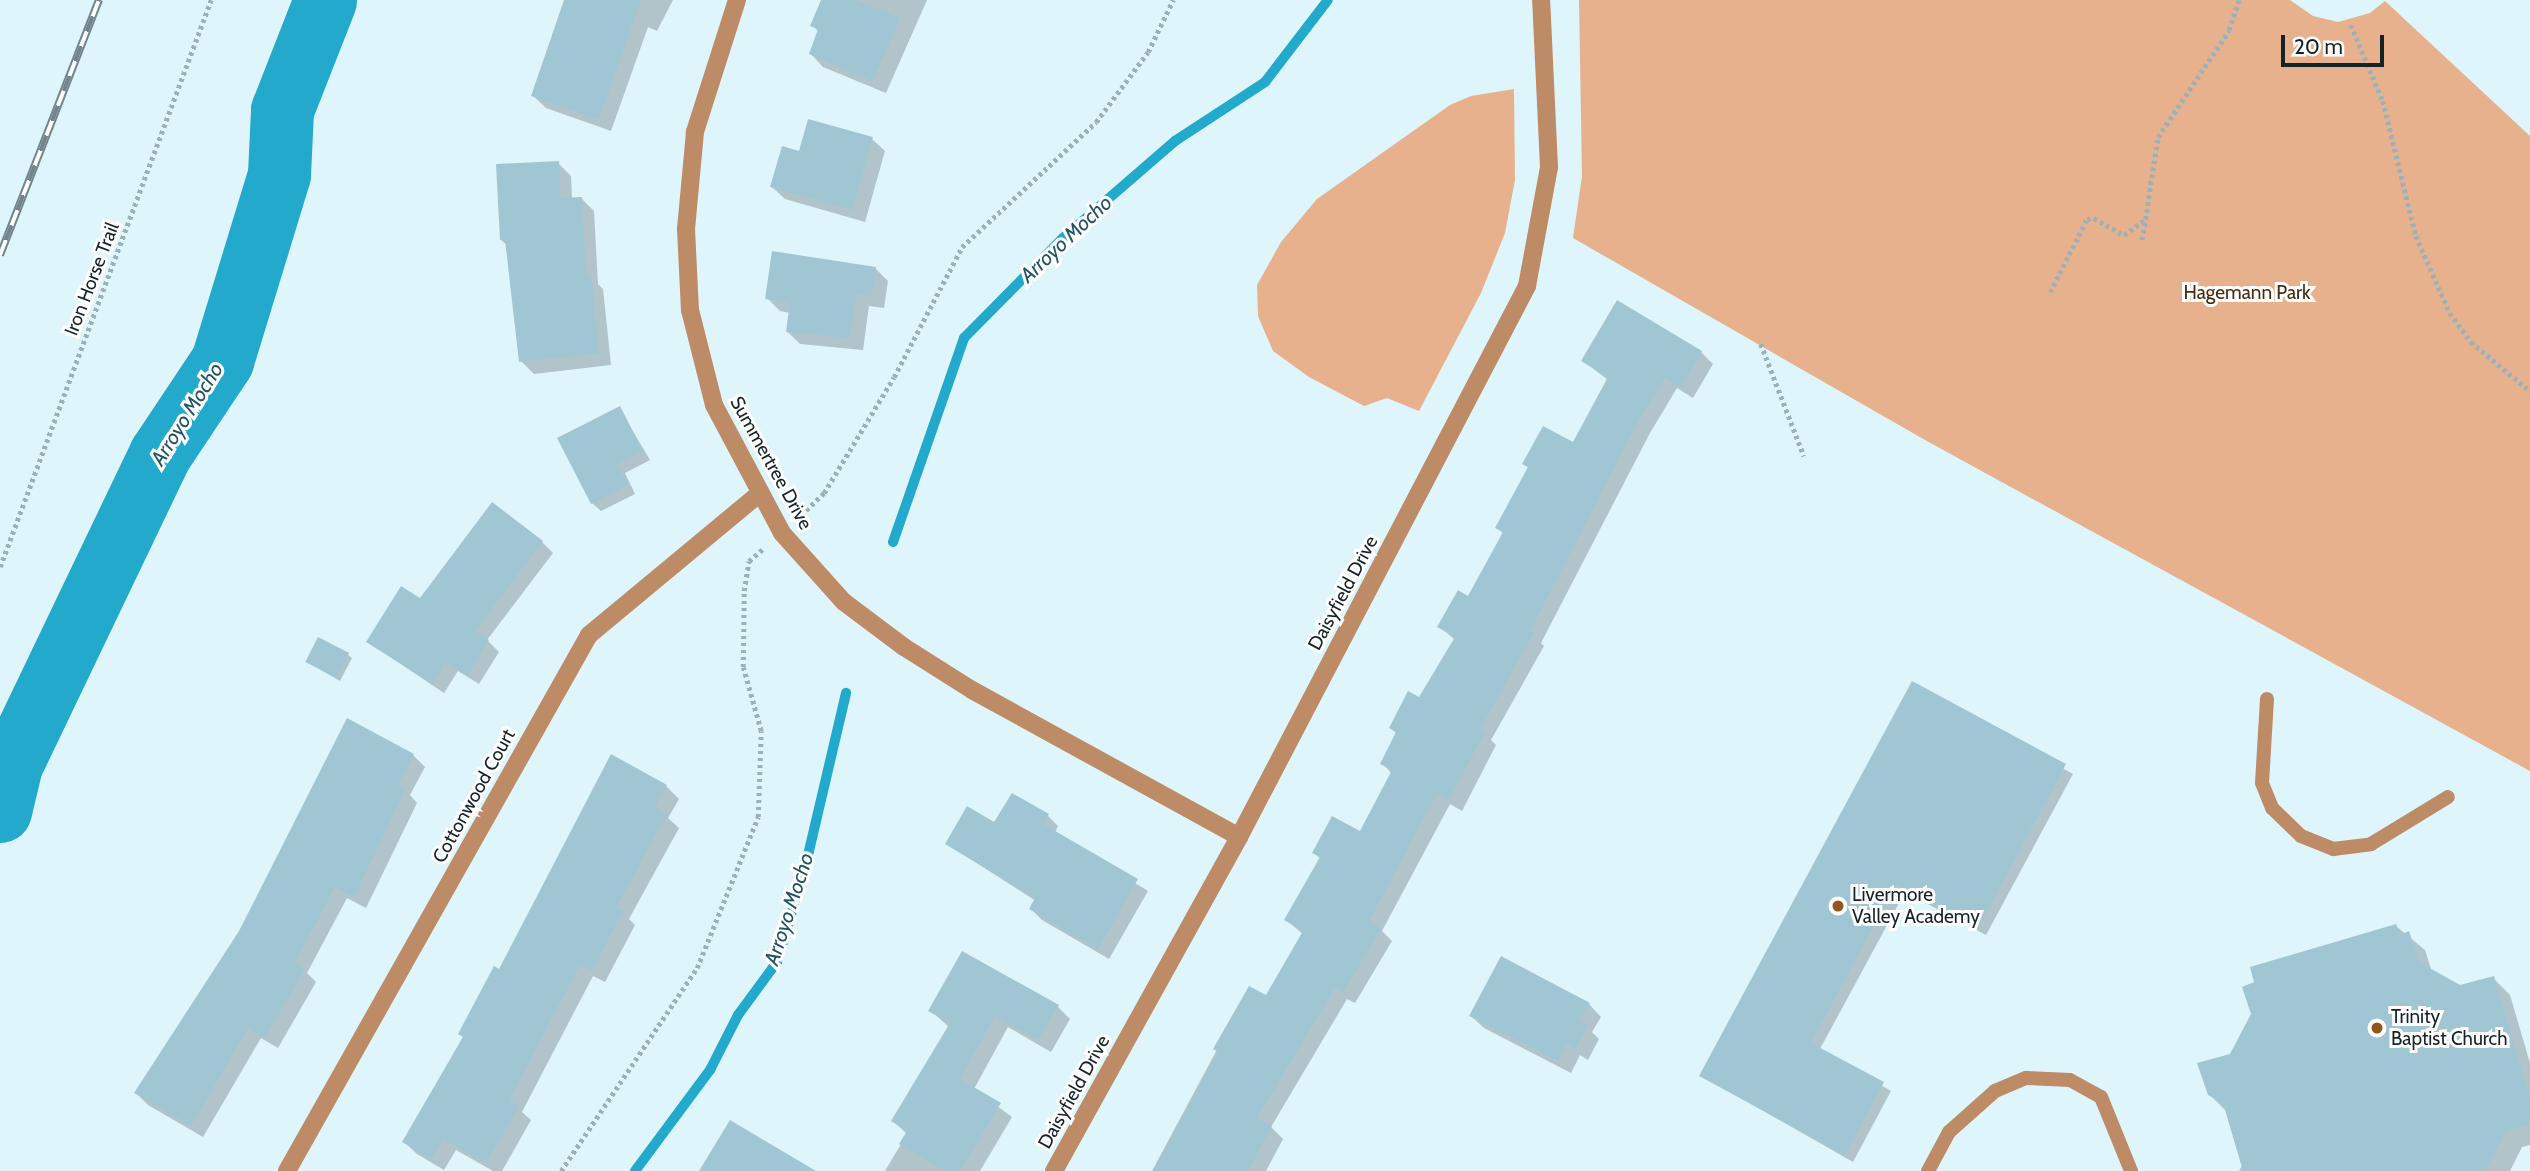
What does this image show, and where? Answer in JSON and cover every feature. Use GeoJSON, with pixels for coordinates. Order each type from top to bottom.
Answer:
{"type":"FeatureCollection","features":[{"type":"Feature","properties":{"kind":"street","name":"Summertree Drive"},"geometry":{"type":"LineString","coordinates":[[737,0],[695,132],[686,229],[690,310],[714,405],[782,533],[844,602],[904,647],[972,690],[1239,837]]}},
{"type":"Feature","properties":{"kind":"street","name":"Daisyfield Drive"},"geometry":{"type":"LineString","coordinates":[[1054,1171],[1239,837],[1527,286],[1549,167],[1541,0]]}},
{"type":"Feature","properties":{"kind":"street","name":"Cottonwood Court"},"geometry":{"type":"LineString","coordinates":[[287,1171],[589,635],[760,492]]}},
{"type":"Feature","properties":{"kind":"lane"},"geometry":{"type":"LineString","coordinates":[[2267,699],[2262,783],[2272,808],[2301,836],[2333,849],[2371,844],[2448,797]]}},
{"type":"Feature","properties":{"kind":"lane"},"geometry":{"type":"LineString","coordinates":[[1928,1171],[1949,1132],[1995,1091],[2026,1078],[2070,1080],[2101,1097],[2131,1171]]}},
{"type":"Feature","properties":{"kind":"path","name":"Iron Horse Trail"},"geometry":{"type":"LineString","coordinates":[[0,567],[211,0]]}},
{"type":"Feature","properties":{"kind":"path"},"geometry":{"type":"LineString","coordinates":[[2142,240],[2158,136],[2229,30],[2239,0]]}},
{"type":"Feature","properties":{"kind":"path"},"geometry":{"type":"LineString","coordinates":[[2351,25],[2383,101],[2416,236],[2450,313],[2471,342],[2530,391]]}},
{"type":"Feature","properties":{"kind":"path"},"geometry":{"type":"LineString","coordinates":[[2050,292],[2087,219],[2094,218],[2124,235],[2146,219]]}},
{"type":"Feature","properties":{"kind":"path"},"geometry":{"type":"LineString","coordinates":[[1762,344],[1804,456]]}},
{"type":"Feature","properties":{"kind":"green space","name":"Hagemann Park"},"geometry":{"type":"Polygon","coordinates":[[[1579,0],[2290,0],[2313,16],[2338,22],[2370,13],[2385,1],[2530,136],[2530,771],[1925,440],[1573,238],[1582,176],[1579,0]]]}},
{"type":"Feature","properties":{"kind":"green space"},"geometry":{"type":"Polygon","coordinates":[[[1514,89],[1515,180],[1505,233],[1481,293],[1419,411],[1387,398],[1364,406],[1309,377],[1273,351],[1258,316],[1257,285],[1281,242],[1317,199],[1450,105],[1471,96],[1514,89]]]}},
{"type":"Feature","properties":{"kind":"building"},"geometry":{"type":"Polygon","coordinates":[[[564,0],[641,0],[599,120],[531,96],[564,0]]]}},
{"type":"Feature","properties":{"kind":"building"},"geometry":{"type":"Polygon","coordinates":[[[821,0],[856,0],[900,18],[873,81],[809,54],[818,29],[810,26],[821,0]]]}},
{"type":"Feature","properties":{"kind":"building"},"geometry":{"type":"Polygon","coordinates":[[[808,119],[873,137],[852,210],[770,187],[782,146],[799,151],[808,119]]]}},
{"type":"Feature","properties":{"kind":"building"},"geometry":{"type":"Polygon","coordinates":[[[559,161],[560,198],[582,197],[586,275],[591,274],[599,353],[519,362],[505,240],[500,240],[496,164],[559,161]]]}},
{"type":"Feature","properties":{"kind":"building"},"geometry":{"type":"Polygon","coordinates":[[[772,251],[876,267],[872,296],[857,294],[850,338],[786,332],[790,302],[765,299],[772,251]]]}},
{"type":"Feature","properties":{"kind":"building"},"geometry":{"type":"Polygon","coordinates":[[[1617,300],[1702,351],[1681,387],[1665,378],[1639,420],[1530,631],[1534,633],[1480,729],[1485,732],[1449,800],[1437,794],[1369,921],[1381,928],[1343,993],[1335,988],[1257,1118],[1272,1126],[1248,1171],[1153,1171],[1218,1052],[1213,1049],[1249,986],[1266,995],[1303,931],[1284,920],[1320,857],[1312,853],[1332,816],[1360,831],[1392,770],[1380,764],[1396,732],[1389,728],[1408,691],[1419,697],[1455,637],[1437,627],[1458,590],[1468,596],[1503,532],[1495,528],[1528,467],[1522,464],[1543,426],[1573,442],[1608,377],[1581,361],[1617,300]]]}},
{"type":"Feature","properties":{"kind":"building"},"geometry":{"type":"Polygon","coordinates":[[[620,406],[643,451],[617,464],[628,485],[591,504],[557,438],[620,406]]]}},
{"type":"Feature","properties":{"kind":"building"},"geometry":{"type":"Polygon","coordinates":[[[492,502],[543,541],[475,631],[489,640],[468,675],[446,662],[433,684],[366,642],[401,586],[420,598],[492,502]]]}},
{"type":"Feature","properties":{"kind":"building"},"geometry":{"type":"Polygon","coordinates":[[[318,637],[349,653],[336,678],[305,662],[318,637]]]}},
{"type":"Feature","properties":{"kind":"building","name":"Livermore Valley Academy"},"geometry":{"type":"Polygon","coordinates":[[[1912,681],[2066,764],[1978,928],[1896,884],[1811,1043],[1884,1082],[1845,1155],[1699,1076],[1912,681]]]}},
{"type":"Feature","properties":{"kind":"building"},"geometry":{"type":"Polygon","coordinates":[[[347,718],[414,754],[398,785],[406,789],[354,897],[335,887],[295,963],[305,969],[265,1038],[248,1028],[191,1126],[134,1093],[239,931],[347,718]]]}},
{"type":"Feature","properties":{"kind":"building"},"geometry":{"type":"Polygon","coordinates":[[[611,754],[667,785],[655,807],[667,814],[616,908],[623,911],[592,971],[580,965],[509,1100],[519,1106],[486,1163],[443,1139],[431,1159],[402,1142],[463,1037],[458,1034],[494,966],[499,969],[611,754]]]}},
{"type":"Feature","properties":{"kind":"building"},"geometry":{"type":"Polygon","coordinates":[[[1012,793],[1049,814],[1043,824],[1138,879],[1098,949],[1029,909],[1035,898],[945,844],[967,806],[994,822],[1012,793]]]}},
{"type":"Feature","properties":{"kind":"building","name":"Trinity Baptist Church"},"geometry":{"type":"Polygon","coordinates":[[[2396,924],[2400,935],[2409,931],[2419,962],[2460,985],[2494,976],[2530,1098],[2530,1124],[2506,1131],[2485,1171],[2243,1171],[2223,1103],[2208,1095],[2197,1063],[2230,1054],[2251,1014],[2242,987],[2254,982],[2250,967],[2396,924]]]}},
{"type":"Feature","properties":{"kind":"building"},"geometry":{"type":"Polygon","coordinates":[[[962,951],[1059,1005],[1038,1040],[995,1016],[960,1079],[1001,1103],[960,1171],[944,1171],[899,1144],[907,1131],[891,1121],[950,1023],[928,1011],[962,951]]]}},
{"type":"Feature","properties":{"kind":"building"},"geometry":{"type":"Polygon","coordinates":[[[1501,956],[1590,1003],[1579,1020],[1588,1025],[1575,1049],[1567,1044],[1558,1061],[1469,1016],[1501,956]]]}},
{"type":"Feature","properties":{"kind":"building"},"geometry":{"type":"Polygon","coordinates":[[[730,1120],[816,1171],[699,1171],[730,1120]]]}},
{"type":"Feature","properties":{"kind":"waterway","name":"Arroyo Mocho"},"geometry":{"type":"LineString","coordinates":[[0,811],[11,765],[160,454],[222,361],[279,174],[282,110],[325,0]]}},
{"type":"Feature","properties":{"kind":"waterway","name":"Arroyo Mocho"},"geometry":{"type":"LineString","coordinates":[[893,542],[964,338],[1063,238],[1175,141],[1265,82],[1328,0]]}},
{"type":"Feature","properties":{"kind":"waterway","name":"Arroyo Mocho"},"geometry":{"type":"LineString","coordinates":[[635,1171],[710,1070],[738,1015],[777,962],[805,868],[846,693]]}},
{"type":"Feature","properties":{"kind":"railway"},"geometry":{"type":"LineString","coordinates":[[0,255],[99,0]]}},
{"type":"Feature","properties":{"kind":"place","name":"Livermore Valley Academy"},"geometry":{"type":"Point","coordinates":[1838,906]}},
{"type":"Feature","properties":{"kind":"place","name":"Trinity Baptist Church"},"geometry":{"type":"Point","coordinates":[2377,1028]}}]}
